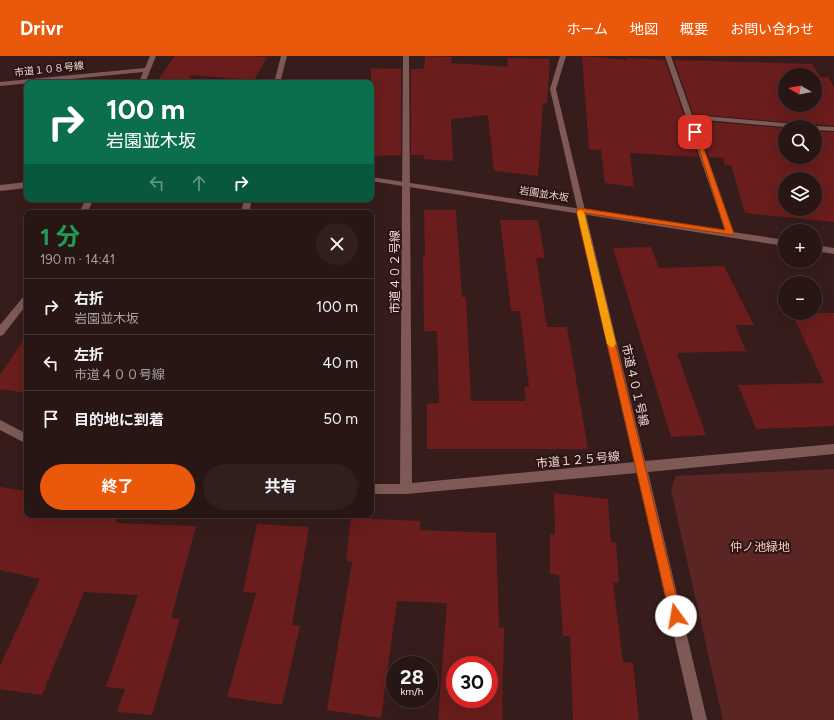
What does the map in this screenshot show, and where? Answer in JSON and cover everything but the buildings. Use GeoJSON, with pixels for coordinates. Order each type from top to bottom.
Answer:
{"type":"FeatureCollection","features":[{"type":"Feature","properties":{"kind":"street"},"geometry":{"type":"LineString","coordinates":[[143,80],[153,56]]}},
{"type":"Feature","properties":{"kind":"street"},"geometry":{"type":"LineString","coordinates":[[278,80],[284,56]]}},
{"type":"Feature","properties":{"kind":"street","name":"市道４０２号線"},"geometry":{"type":"LineString","coordinates":[[406,56],[406,489]]}},
{"type":"Feature","properties":{"kind":"street","name":"市道４０１号線"},"geometry":{"type":"LineString","coordinates":[[563,56],[553,89],[700,720]]}},
{"type":"Feature","properties":{"kind":"street"},"geometry":{"type":"LineString","coordinates":[[668,56],[730,234]]}},
{"type":"Feature","properties":{"kind":"street","name":"市道１０８号線"},"geometry":{"type":"LineString","coordinates":[[42,80],[148,70]]}},
{"type":"Feature","properties":{"kind":"street","name":"市道１０８号線"},"geometry":{"type":"LineString","coordinates":[[0,84],[24,82]]}},
{"type":"Feature","properties":{"kind":"street"},"geometry":{"type":"LineString","coordinates":[[690,117],[778,125]]}},
{"type":"Feature","properties":{"kind":"street"},"geometry":{"type":"LineString","coordinates":[[822,128],[834,129]]}},
{"type":"Feature","properties":{"kind":"street","name":"岩園並木坂"},"geometry":{"type":"LineString","coordinates":[[374,179],[407,183],[778,242]]}},
{"type":"Feature","properties":{"kind":"street"},"geometry":{"type":"LineString","coordinates":[[0,188],[24,185]]}},
{"type":"Feature","properties":{"kind":"street"},"geometry":{"type":"LineString","coordinates":[[822,249],[834,251]]}},
{"type":"Feature","properties":{"kind":"street"},"geometry":{"type":"LineString","coordinates":[[0,332],[24,302]]}},
{"type":"Feature","properties":{"kind":"street"},"geometry":{"type":"LineString","coordinates":[[0,425],[24,437]]}},
{"type":"Feature","properties":{"kind":"street","name":"市道１２５号線"},"geometry":{"type":"LineString","coordinates":[[374,489],[406,489],[641,468],[834,448]]}},
{"type":"Feature","properties":{"kind":"green space","name":"仲ノ池緑地"},"geometry":{"type":"Polygon","coordinates":[[[834,469],[834,720],[723,720],[671,490],[676,476],[834,469]]]}},
{"type":"Feature","properties":{"kind":"slow traffic"},"geometry":{"type":"LineString","coordinates":[[580,212],[612,344]]}},
{"type":"Feature","properties":{"kind":"route"},"geometry":{"type":"LineString","coordinates":[[676,616],[580,210],[730,234],[695,132]]}}]}
